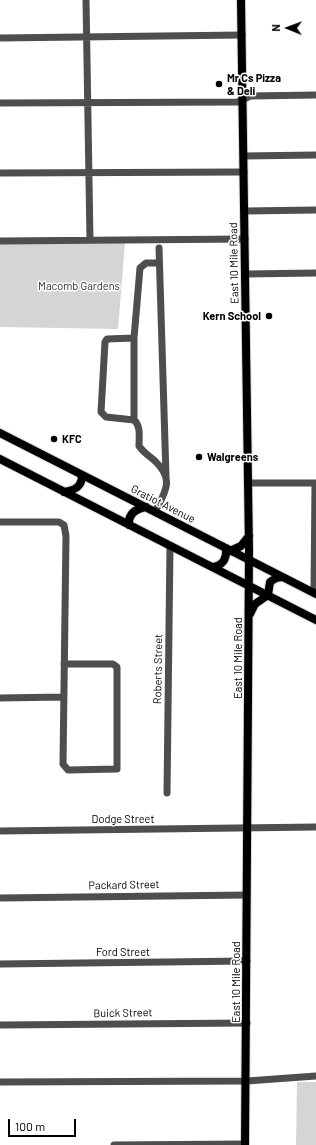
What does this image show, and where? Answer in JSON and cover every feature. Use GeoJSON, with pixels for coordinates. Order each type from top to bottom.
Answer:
{"type":"FeatureCollection","features":[{"type":"Feature","properties":{"kind":"main road"},"geometry":{"type":"LineString","coordinates":[[241,0],[244,156]]}},
{"type":"Feature","properties":{"kind":"main road","name":"East 10 Mile Road"},"geometry":{"type":"LineString","coordinates":[[244,156],[249,536],[247,1023],[245,1144]]}},
{"type":"Feature","properties":{"kind":"main road","name":"Gratiot Avenue"},"geometry":{"type":"LineString","coordinates":[[0,433],[315,594]]}},
{"type":"Feature","properties":{"kind":"main road"},"geometry":{"type":"LineString","coordinates":[[0,459],[316,620]]}},
{"type":"Feature","properties":{"kind":"main road"},"geometry":{"type":"LineString","coordinates":[[64,492],[75,489],[80,485],[82,475]]}},
{"type":"Feature","properties":{"kind":"main road"},"geometry":{"type":"LineString","coordinates":[[129,525],[129,518],[132,513],[146,507]]}},
{"type":"Feature","properties":{"kind":"main road"},"geometry":{"type":"LineString","coordinates":[[213,567],[220,565],[224,561],[228,550],[241,546],[249,536]]}},
{"type":"Feature","properties":{"kind":"main road"},"geometry":{"type":"LineString","coordinates":[[249,616],[256,604],[268,596],[270,582],[282,577]]}},
{"type":"Feature","properties":{"kind":"street"},"geometry":{"type":"LineString","coordinates":[[86,0],[90,240]]}},
{"type":"Feature","properties":{"kind":"street"},"geometry":{"type":"LineString","coordinates":[[0,38],[242,35]]}},
{"type":"Feature","properties":{"kind":"street"},"geometry":{"type":"LineString","coordinates":[[0,103],[238,102],[250,96],[316,95]]}},
{"type":"Feature","properties":{"kind":"street"},"geometry":{"type":"LineString","coordinates":[[244,156],[316,155]]}},
{"type":"Feature","properties":{"kind":"street"},"geometry":{"type":"LineString","coordinates":[[0,173],[244,172]]}},
{"type":"Feature","properties":{"kind":"street"},"geometry":{"type":"LineString","coordinates":[[244,211],[316,210]]}},
{"type":"Feature","properties":{"kind":"street"},"geometry":{"type":"LineString","coordinates":[[0,241],[245,239]]}},
{"type":"Feature","properties":{"kind":"street"},"geometry":{"type":"LineString","coordinates":[[155,512],[165,494],[167,484],[161,268],[159,264],[159,248]]}},
{"type":"Feature","properties":{"kind":"street"},"geometry":{"type":"LineString","coordinates":[[134,420],[134,338],[140,268],[146,263],[159,264]]}},
{"type":"Feature","properties":{"kind":"street"},"geometry":{"type":"LineString","coordinates":[[246,274],[316,273]]}},
{"type":"Feature","properties":{"kind":"street"},"geometry":{"type":"LineString","coordinates":[[134,338],[107,339],[105,342],[101,412],[106,417],[134,420],[138,424],[139,429],[139,446],[157,463],[166,476]]}},
{"type":"Feature","properties":{"kind":"street"},"geometry":{"type":"LineString","coordinates":[[248,483],[316,483],[315,594]]}},
{"type":"Feature","properties":{"kind":"street"},"geometry":{"type":"LineString","coordinates":[[0,522],[59,522],[64,525],[66,536],[63,697],[64,768],[68,770],[117,769],[117,667],[113,664],[64,664]]}},
{"type":"Feature","properties":{"kind":"street","name":"Roberts Street"},"geometry":{"type":"LineString","coordinates":[[167,793],[170,546]]}},
{"type":"Feature","properties":{"kind":"street"},"geometry":{"type":"LineString","coordinates":[[0,698],[63,697]]}},
{"type":"Feature","properties":{"kind":"street","name":"Dodge Street"},"geometry":{"type":"LineString","coordinates":[[0,831],[316,827]]}},
{"type":"Feature","properties":{"kind":"street","name":"Packard Street"},"geometry":{"type":"LineString","coordinates":[[0,898],[247,895]]}},
{"type":"Feature","properties":{"kind":"street","name":"Ford Street"},"geometry":{"type":"LineString","coordinates":[[0,964],[247,961]]}},
{"type":"Feature","properties":{"kind":"street","name":"Buick Street"},"geometry":{"type":"LineString","coordinates":[[0,1025],[247,1023]]}},
{"type":"Feature","properties":{"kind":"street"},"geometry":{"type":"LineString","coordinates":[[0,1082],[246,1081],[316,1076]]}},
{"type":"Feature","properties":{"kind":"street"},"geometry":{"type":"LineString","coordinates":[[114,1145],[245,1144]]}},
{"type":"Feature","properties":{"kind":"green space","name":"Macomb Gardens"},"geometry":{"type":"Polygon","coordinates":[[[125,243],[118,329],[0,327],[0,244],[125,243]]]}},
{"type":"Feature","properties":{"kind":"green space"},"geometry":{"type":"Polygon","coordinates":[[[297,1082],[316,1082],[316,1145],[296,1145],[297,1082]]]}},
{"type":"Feature","properties":{"kind":"place","name":"Mr Cs Pizza & Deli"},"geometry":{"type":"Point","coordinates":[219,84]}},
{"type":"Feature","properties":{"kind":"place","name":"Kern School"},"geometry":{"type":"Point","coordinates":[269,316]}},
{"type":"Feature","properties":{"kind":"place","name":"KFC"},"geometry":{"type":"Point","coordinates":[54,439]}},
{"type":"Feature","properties":{"kind":"place","name":"Walgreens"},"geometry":{"type":"Point","coordinates":[199,457]}}]}
